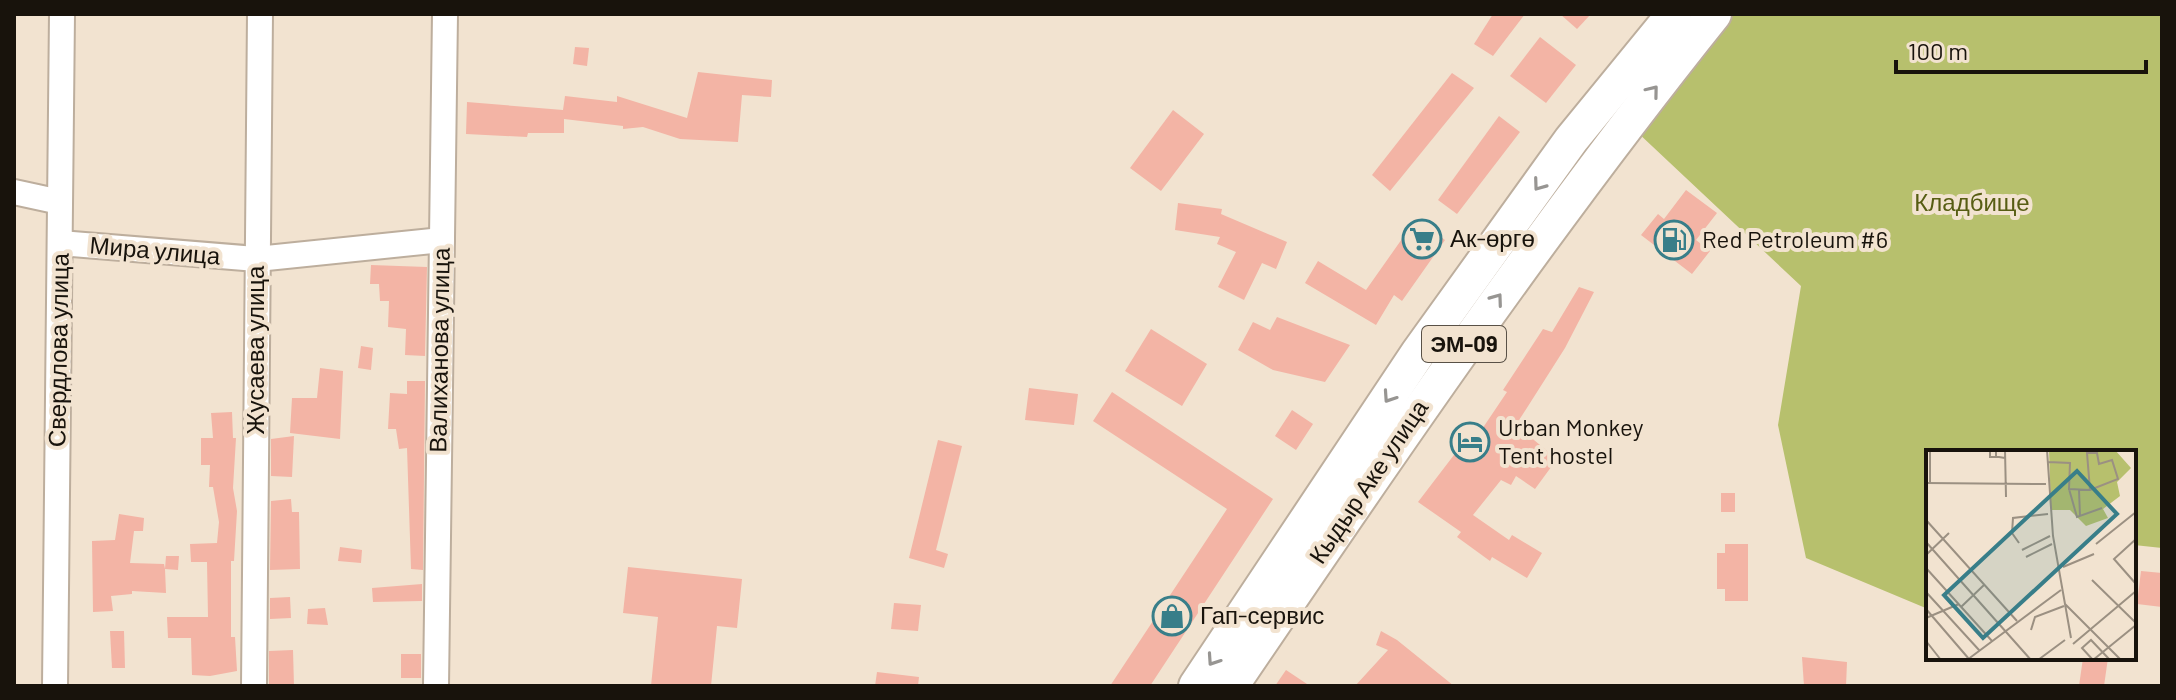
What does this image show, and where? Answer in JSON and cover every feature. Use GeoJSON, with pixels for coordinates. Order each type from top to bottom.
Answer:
{"type":"FeatureCollection","features":[{"type":"Feature","properties":{"kind":"highway","name":"Кыдыр Аке улица"},"geometry":{"type":"LineString","coordinates":[[1613,114],[1674,14]]}},
{"type":"Feature","properties":{"kind":"highway","name":"Кыдыр Аке улица"},"geometry":{"type":"LineString","coordinates":[[1196,686],[1584,150],[1613,114],[1714,14]]}},
{"type":"Feature","properties":{"kind":"highway","name":"Кыдыр Аке улица"},"geometry":{"type":"LineString","coordinates":[[1231,686],[1431,362]]}},
{"type":"Feature","properties":{"kind":"street","name":"Свердлова улица"},"geometry":{"type":"LineString","coordinates":[[55,686],[62,14]]}},
{"type":"Feature","properties":{"kind":"street","name":"Жусаева улица"},"geometry":{"type":"LineString","coordinates":[[254,686],[260,14]]}},
{"type":"Feature","properties":{"kind":"street","name":"Валиханова улица"},"geometry":{"type":"LineString","coordinates":[[436,686],[445,14]]}},
{"type":"Feature","properties":{"kind":"street"},"geometry":{"type":"LineString","coordinates":[[14,192],[60,202]]}},
{"type":"Feature","properties":{"kind":"street","name":"Мира улица"},"geometry":{"type":"LineString","coordinates":[[60,243],[257,259],[442,240]]}},
{"type":"Feature","properties":{"kind":"green space","name":"Кладбище"},"geometry":{"type":"Polygon","coordinates":[[[1729,14],[2162,14],[2162,548],[2136,545],[2136,450],[1926,450],[1926,608],[1806,558],[1778,425],[1801,286],[1636,131],[1729,14]]]}},
{"type":"Feature","properties":{"kind":"building"},"geometry":{"type":"Polygon","coordinates":[[[1493,14],[1525,14],[1493,56],[1474,44],[1493,14]]]}},
{"type":"Feature","properties":{"kind":"building"},"geometry":{"type":"Polygon","coordinates":[[[1560,14],[1591,14],[1577,29],[1560,14]]]}},
{"type":"Feature","properties":{"kind":"building"},"geometry":{"type":"Polygon","coordinates":[[[1540,37],[1576,65],[1546,103],[1510,76],[1540,37]]]}},
{"type":"Feature","properties":{"kind":"building"},"geometry":{"type":"Polygon","coordinates":[[[575,47],[589,48],[587,66],[573,64],[575,47]]]}},
{"type":"Feature","properties":{"kind":"building"},"geometry":{"type":"Polygon","coordinates":[[[698,72],[772,80],[771,97],[742,95],[738,142],[680,139],[643,127],[623,129],[623,126],[564,119],[564,133],[528,133],[527,137],[466,134],[467,102],[563,110],[565,96],[617,102],[617,96],[687,118],[698,72]]]}},
{"type":"Feature","properties":{"kind":"building"},"geometry":{"type":"Polygon","coordinates":[[[1452,73],[1474,88],[1390,191],[1372,175],[1452,73]]]}},
{"type":"Feature","properties":{"kind":"building"},"geometry":{"type":"Polygon","coordinates":[[[1173,110],[1204,134],[1161,191],[1130,168],[1173,110]]]}},
{"type":"Feature","properties":{"kind":"building"},"geometry":{"type":"Polygon","coordinates":[[[1499,116],[1520,132],[1457,214],[1438,200],[1499,116]]]}},
{"type":"Feature","properties":{"kind":"building"},"geometry":{"type":"Polygon","coordinates":[[[1686,190],[1717,213],[1696,240],[1710,251],[1692,274],[1641,235],[1658,214],[1664,219],[1686,190]]]}},
{"type":"Feature","properties":{"kind":"building"},"geometry":{"type":"Polygon","coordinates":[[[1178,203],[1222,209],[1221,214],[1287,242],[1276,269],[1262,263],[1244,300],[1218,287],[1236,252],[1217,244],[1220,237],[1175,230],[1178,203]]]}},
{"type":"Feature","properties":{"kind":"building"},"geometry":{"type":"Polygon","coordinates":[[[1416,219],[1445,240],[1402,301],[1394,295],[1376,325],[1305,283],[1318,261],[1366,290],[1416,219]]]}},
{"type":"Feature","properties":{"kind":"building"},"geometry":{"type":"Polygon","coordinates":[[[371,265],[427,267],[425,356],[405,355],[406,329],[388,327],[389,301],[380,301],[379,284],[370,284],[371,265]]]}},
{"type":"Feature","properties":{"kind":"building"},"geometry":{"type":"Polygon","coordinates":[[[1579,287],[1594,292],[1565,348],[1516,425],[1557,459],[1535,489],[1516,476],[1511,485],[1501,480],[1473,515],[1509,540],[1512,535],[1542,553],[1527,578],[1492,557],[1490,561],[1457,537],[1461,532],[1418,502],[1470,434],[1476,438],[1543,329],[1552,332],[1579,287]]]}},
{"type":"Feature","properties":{"kind":"building"},"geometry":{"type":"Polygon","coordinates":[[[1277,317],[1350,345],[1325,382],[1273,370],[1238,350],[1253,322],[1270,330],[1277,317]]]}},
{"type":"Feature","properties":{"kind":"building"},"geometry":{"type":"Polygon","coordinates":[[[1151,329],[1207,364],[1182,406],[1125,371],[1151,329]]]}},
{"type":"Feature","properties":{"kind":"building"},"geometry":{"type":"Polygon","coordinates":[[[361,346],[373,348],[371,370],[358,368],[361,346]]]}},
{"type":"Feature","properties":{"kind":"building"},"geometry":{"type":"Polygon","coordinates":[[[320,368],[343,371],[340,439],[290,433],[292,398],[317,398],[320,368]]]}},
{"type":"Feature","properties":{"kind":"building"},"geometry":{"type":"Polygon","coordinates":[[[407,381],[425,381],[423,570],[411,569],[407,448],[399,449],[396,429],[388,429],[390,393],[407,394],[407,381]]]}},
{"type":"Feature","properties":{"kind":"building"},"geometry":{"type":"Polygon","coordinates":[[[1029,388],[1078,394],[1074,425],[1025,420],[1029,388]]]}},
{"type":"Feature","properties":{"kind":"building"},"geometry":{"type":"Polygon","coordinates":[[[1112,392],[1273,499],[1150,686],[1110,686],[1227,509],[1093,421],[1112,392]]]}},
{"type":"Feature","properties":{"kind":"building"},"geometry":{"type":"Polygon","coordinates":[[[1292,410],[1313,424],[1296,450],[1275,436],[1292,410]]]}},
{"type":"Feature","properties":{"kind":"building"},"geometry":{"type":"Polygon","coordinates":[[[232,412],[233,438],[236,438],[233,488],[237,511],[234,561],[231,561],[231,637],[235,637],[237,671],[210,676],[192,675],[191,638],[168,638],[167,617],[208,617],[207,562],[191,562],[190,544],[217,543],[219,522],[213,487],[209,487],[210,465],[201,465],[201,438],[213,438],[211,413],[232,412]]]}},
{"type":"Feature","properties":{"kind":"building"},"geometry":{"type":"Polygon","coordinates":[[[294,436],[292,477],[271,476],[271,439],[294,436]]]}},
{"type":"Feature","properties":{"kind":"building"},"geometry":{"type":"Polygon","coordinates":[[[938,440],[962,446],[936,550],[948,554],[944,568],[909,558],[938,440]]]}},
{"type":"Feature","properties":{"kind":"building"},"geometry":{"type":"Polygon","coordinates":[[[1721,493],[1735,493],[1735,512],[1721,512],[1721,493]]]}},
{"type":"Feature","properties":{"kind":"building"},"geometry":{"type":"Polygon","coordinates":[[[291,499],[292,512],[299,512],[300,569],[270,570],[271,501],[291,499]]]}},
{"type":"Feature","properties":{"kind":"building"},"geometry":{"type":"Polygon","coordinates":[[[119,514],[144,518],[143,531],[134,531],[130,563],[164,564],[166,593],[132,591],[132,594],[111,596],[113,611],[93,612],[92,541],[115,540],[119,514]]]}},
{"type":"Feature","properties":{"kind":"building"},"geometry":{"type":"Polygon","coordinates":[[[1725,544],[1748,544],[1748,601],[1725,601],[1725,589],[1717,589],[1717,553],[1725,553],[1725,544]]]}},
{"type":"Feature","properties":{"kind":"building"},"geometry":{"type":"Polygon","coordinates":[[[340,547],[362,550],[361,563],[338,561],[340,547]]]}},
{"type":"Feature","properties":{"kind":"building"},"geometry":{"type":"Polygon","coordinates":[[[166,556],[179,556],[178,570],[165,569],[166,556]]]}},
{"type":"Feature","properties":{"kind":"building"},"geometry":{"type":"Polygon","coordinates":[[[628,567],[742,579],[737,628],[717,626],[711,686],[651,686],[658,617],[623,613],[628,567]]]}},
{"type":"Feature","properties":{"kind":"building"},"geometry":{"type":"Polygon","coordinates":[[[2141,571],[2162,573],[2162,607],[2137,604],[2141,571]]]}},
{"type":"Feature","properties":{"kind":"building"},"geometry":{"type":"Polygon","coordinates":[[[422,584],[422,601],[373,602],[372,588],[422,584]]]}},
{"type":"Feature","properties":{"kind":"building"},"geometry":{"type":"Polygon","coordinates":[[[290,597],[291,618],[270,619],[270,598],[290,597]]]}},
{"type":"Feature","properties":{"kind":"building"},"geometry":{"type":"Polygon","coordinates":[[[894,603],[921,605],[918,631],[891,629],[894,603]]]}},
{"type":"Feature","properties":{"kind":"building"},"geometry":{"type":"Polygon","coordinates":[[[325,608],[328,625],[307,624],[308,609],[325,608]]]}},
{"type":"Feature","properties":{"kind":"building"},"geometry":{"type":"Polygon","coordinates":[[[110,631],[124,631],[125,668],[112,668],[110,631]]]}},
{"type":"Feature","properties":{"kind":"building"},"geometry":{"type":"Polygon","coordinates":[[[1381,631],[1397,640],[1454,686],[1355,686],[1388,650],[1376,645],[1381,631]]]}},
{"type":"Feature","properties":{"kind":"building"},"geometry":{"type":"Polygon","coordinates":[[[293,650],[294,686],[269,686],[269,651],[293,650]]]}},
{"type":"Feature","properties":{"kind":"building"},"geometry":{"type":"Polygon","coordinates":[[[401,654],[421,654],[421,678],[401,678],[401,654]]]}},
{"type":"Feature","properties":{"kind":"building"},"geometry":{"type":"Polygon","coordinates":[[[1802,657],[1847,662],[1846,686],[1804,686],[1802,657]]]}},
{"type":"Feature","properties":{"kind":"building"},"geometry":{"type":"Polygon","coordinates":[[[2083,660],[2108,660],[2104,686],[2079,686],[2083,660]]]}},
{"type":"Feature","properties":{"kind":"building"},"geometry":{"type":"Polygon","coordinates":[[[1286,670],[1310,686],[1275,686],[1286,670]]]}},
{"type":"Feature","properties":{"kind":"building"},"geometry":{"type":"Polygon","coordinates":[[[877,672],[919,677],[918,686],[875,686],[877,672]]]}},
{"type":"Feature","properties":{"kind":"place","name":"Ак-өргө"},"geometry":{"type":"Point","coordinates":[1422,239]}},
{"type":"Feature","properties":{"kind":"place","name":"Red Petroleum #6"},"geometry":{"type":"Point","coordinates":[1674,240]}},
{"type":"Feature","properties":{"kind":"place","name":"Urban Monkey Tent hostel"},"geometry":{"type":"Point","coordinates":[1470,442]}},
{"type":"Feature","properties":{"kind":"place","name":"Гап-сервис"},"geometry":{"type":"Point","coordinates":[1172,616]}}]}
